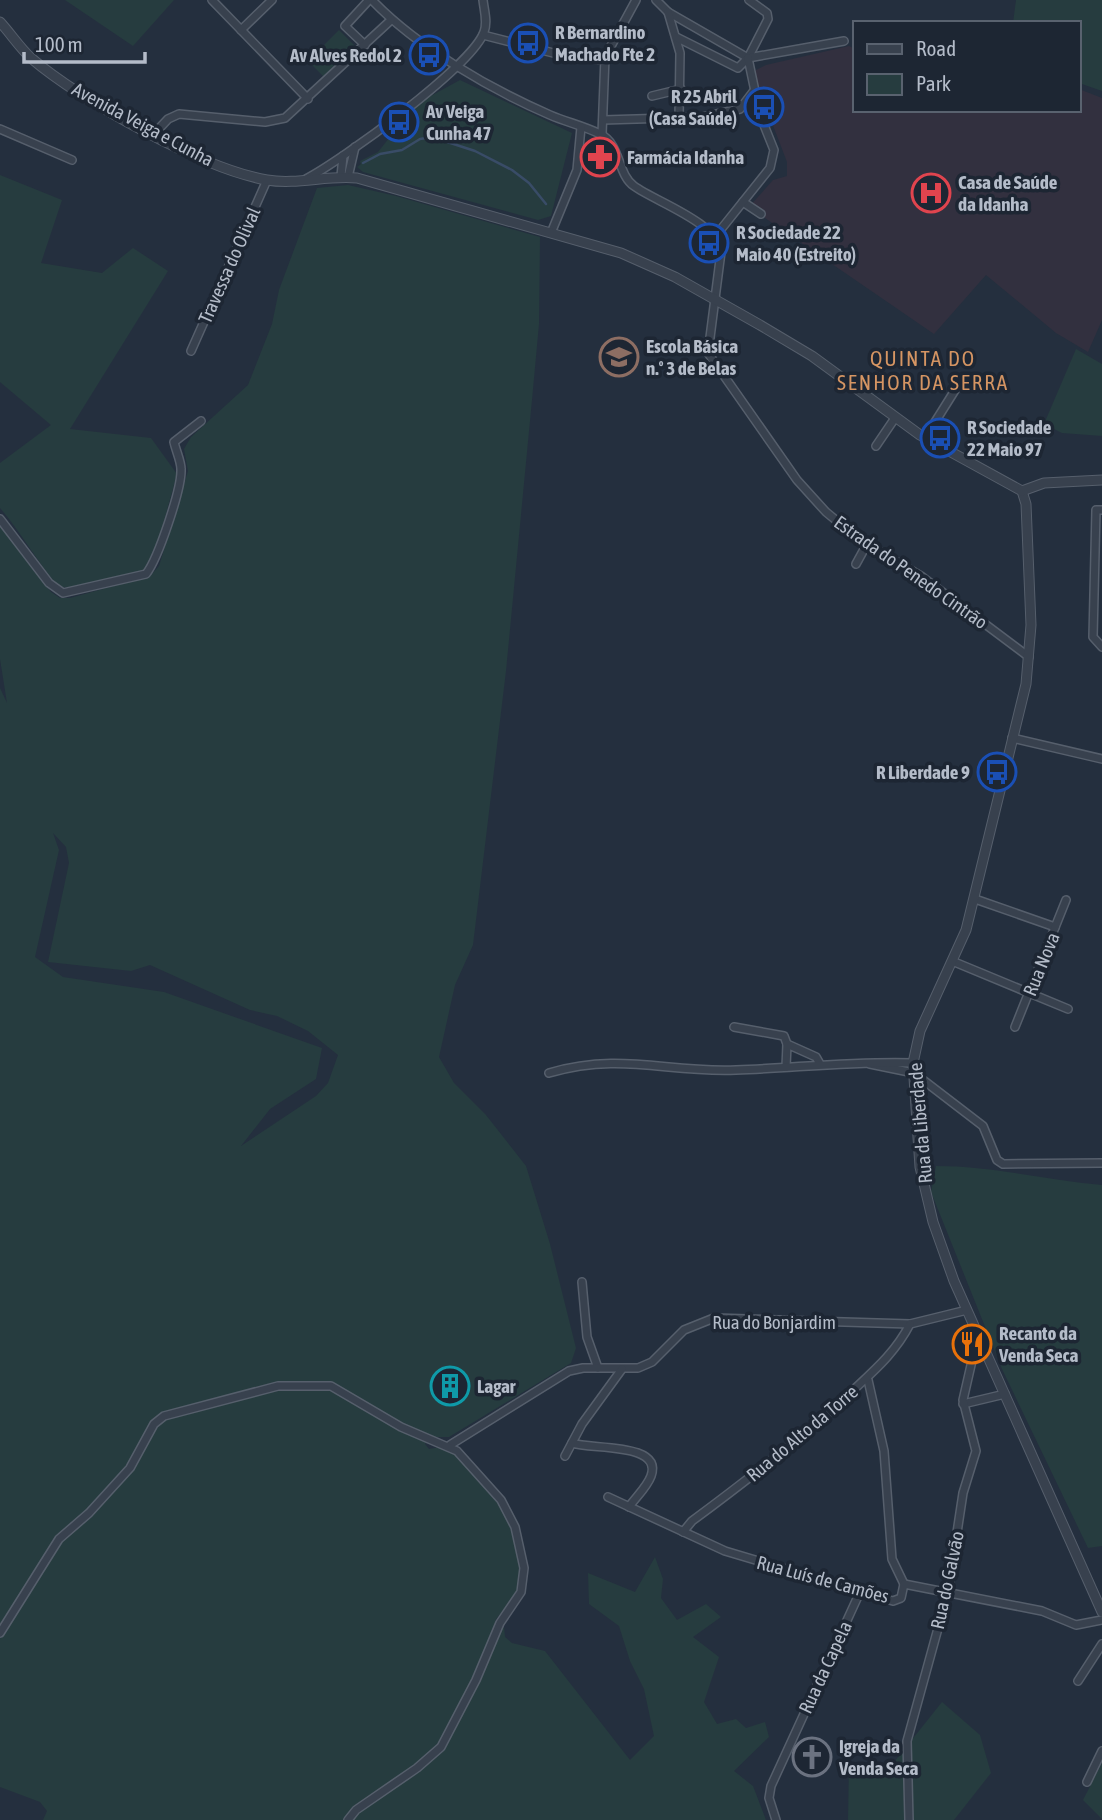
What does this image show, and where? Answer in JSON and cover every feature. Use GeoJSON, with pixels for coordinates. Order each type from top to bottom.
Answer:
{"type":"FeatureCollection","features":[{"type":"Feature","properties":{"kind":"street"},"geometry":{"type":"LineString","coordinates":[[212,0],[308,99]]}},
{"type":"Feature","properties":{"kind":"street"},"geometry":{"type":"LineString","coordinates":[[241,30],[272,0]]}},
{"type":"Feature","properties":{"kind":"street"},"geometry":{"type":"LineString","coordinates":[[365,45],[345,26],[370,0],[391,20],[503,93],[602,135],[615,150],[631,184],[678,208],[714,239],[771,168],[774,150],[753,91],[748,58]]}},
{"type":"Feature","properties":{"kind":"street"},"geometry":{"type":"LineString","coordinates":[[483,0],[486,22],[483,35],[565,56],[604,60]]}},
{"type":"Feature","properties":{"kind":"street"},"geometry":{"type":"LineString","coordinates":[[602,135],[604,60],[636,0]]}},
{"type":"Feature","properties":{"kind":"street"},"geometry":{"type":"LineString","coordinates":[[656,0],[668,12],[748,58],[844,41]]}},
{"type":"Feature","properties":{"kind":"street"},"geometry":{"type":"LineString","coordinates":[[676,37],[731,68],[738,68],[748,58],[768,16],[749,0]]}},
{"type":"Feature","properties":{"kind":"street"},"geometry":{"type":"LineString","coordinates":[[668,12],[682,70],[679,118]]}},
{"type":"Feature","properties":{"kind":"street"},"geometry":{"type":"LineString","coordinates":[[154,134],[168,119],[178,114],[265,122],[285,118],[391,20]]}},
{"type":"Feature","properties":{"kind":"street","name":"Avenida Veiga e Cunha"},"geometry":{"type":"LineString","coordinates":[[0,22],[29,57],[106,109],[218,164],[267,180],[302,180],[329,167],[458,64],[483,35]]}},
{"type":"Feature","properties":{"kind":"street"},"geometry":{"type":"LineString","coordinates":[[652,96],[681,89]]}},
{"type":"Feature","properties":{"kind":"street"},"geometry":{"type":"LineString","coordinates":[[603,120],[679,118],[740,109],[753,91]]}},
{"type":"Feature","properties":{"kind":"street"},"geometry":{"type":"LineString","coordinates":[[551,233],[577,170],[581,127]]}},
{"type":"Feature","properties":{"kind":"street"},"geometry":{"type":"LineString","coordinates":[[0,129],[72,160]]}},
{"type":"Feature","properties":{"kind":"street"},"geometry":{"type":"LineString","coordinates":[[344,176],[356,146]]}},
{"type":"Feature","properties":{"kind":"street"},"geometry":{"type":"LineString","coordinates":[[344,155],[344,176]]}},
{"type":"Feature","properties":{"kind":"street"},"geometry":{"type":"LineString","coordinates":[[302,180],[344,176],[636,258],[716,300],[812,356],[925,438],[1022,491],[1044,483],[1102,480]]}},
{"type":"Feature","properties":{"kind":"street","name":"Travessa do Olival"},"geometry":{"type":"LineString","coordinates":[[191,351],[267,180]]}},
{"type":"Feature","properties":{"kind":"street"},"geometry":{"type":"LineString","coordinates":[[743,202],[761,214]]}},
{"type":"Feature","properties":{"kind":"street","name":"Estrada do Penedo Cintrão"},"geometry":{"type":"LineString","coordinates":[[714,239],[721,252],[708,353],[797,480],[826,512],[867,544],[921,576],[1030,657]]}},
{"type":"Feature","properties":{"kind":"street"},"geometry":{"type":"LineString","coordinates":[[925,438],[957,387]]}},
{"type":"Feature","properties":{"kind":"street"},"geometry":{"type":"LineString","coordinates":[[876,446],[895,418]]}},
{"type":"Feature","properties":{"kind":"street"},"geometry":{"type":"LineString","coordinates":[[0,519],[48,583],[63,593],[146,574],[155,563],[181,470],[174,442],[201,421]]}},
{"type":"Feature","properties":{"kind":"street","name":"Rua da Liberdade"},"geometry":{"type":"LineString","coordinates":[[1022,491],[1027,531],[1030,657],[1026,684],[975,899],[952,961],[920,1031],[913,1068],[920,1167],[933,1222],[967,1310],[1102,1612]]}},
{"type":"Feature","properties":{"kind":"street"},"geometry":{"type":"LineString","coordinates":[[1102,510],[1096,510],[1093,637],[1102,647]]}},
{"type":"Feature","properties":{"kind":"street"},"geometry":{"type":"LineString","coordinates":[[856,564],[867,544]]}},
{"type":"Feature","properties":{"kind":"street"},"geometry":{"type":"LineString","coordinates":[[1012,738],[1102,759]]}},
{"type":"Feature","properties":{"kind":"street"},"geometry":{"type":"LineString","coordinates":[[975,899],[1055,927]]}},
{"type":"Feature","properties":{"kind":"street","name":"Rua Nova"},"geometry":{"type":"LineString","coordinates":[[1015,1027],[1066,900]]}},
{"type":"Feature","properties":{"kind":"street"},"geometry":{"type":"LineString","coordinates":[[952,961],[1068,1009]]}},
{"type":"Feature","properties":{"kind":"street"},"geometry":{"type":"LineString","coordinates":[[734,1027],[784,1036],[787,1044],[786,1067]]}},
{"type":"Feature","properties":{"kind":"street"},"geometry":{"type":"LineString","coordinates":[[787,1044],[816,1057],[820,1064]]}},
{"type":"Feature","properties":{"kind":"street"},"geometry":{"type":"LineString","coordinates":[[549,1073],[581,1064],[612,1062],[714,1070],[863,1062],[913,1068],[983,1126],[997,1160],[1003,1164],[1102,1163]]}},
{"type":"Feature","properties":{"kind":"street"},"geometry":{"type":"LineString","coordinates":[[582,1282],[587,1337],[598,1368]]}},
{"type":"Feature","properties":{"kind":"street","name":"Rua do Bonjardim"},"geometry":{"type":"LineString","coordinates":[[450,1446],[569,1371],[638,1368],[652,1362],[684,1330],[714,1318],[910,1324],[967,1310]]}},
{"type":"Feature","properties":{"kind":"street","name":"Rua do Alto da Torre"},"geometry":{"type":"LineString","coordinates":[[683,1532],[692,1521],[789,1448],[867,1380],[899,1346],[910,1324]]}},
{"type":"Feature","properties":{"kind":"street","name":"Rua do Galvão"},"geometry":{"type":"LineString","coordinates":[[909,1820],[907,1741],[948,1592],[963,1493],[976,1451],[963,1404],[974,1352],[981,1343]]}},
{"type":"Feature","properties":{"kind":"street"},"geometry":{"type":"LineString","coordinates":[[565,1456],[622,1369]]}},
{"type":"Feature","properties":{"kind":"street"},"geometry":{"type":"LineString","coordinates":[[867,1380],[884,1451],[892,1559],[904,1584]]}},
{"type":"Feature","properties":{"kind":"street"},"geometry":{"type":"LineString","coordinates":[[0,1633],[59,1539],[89,1513],[130,1468],[154,1424],[164,1416],[278,1386],[309,1384],[344,1392],[401,1427],[433,1443],[450,1446],[470,1463],[501,1500],[516,1527],[524,1583],[516,1602],[500,1623],[476,1680],[441,1747],[417,1769],[356,1810],[348,1820]]}},
{"type":"Feature","properties":{"kind":"street"},"geometry":{"type":"LineString","coordinates":[[963,1404],[1005,1394]]}},
{"type":"Feature","properties":{"kind":"street"},"geometry":{"type":"LineString","coordinates":[[572,1443],[640,1451],[649,1458],[653,1466],[650,1478],[629,1507]]}},
{"type":"Feature","properties":{"kind":"street","name":"Rua Luís de Camões"},"geometry":{"type":"LineString","coordinates":[[608,1497],[725,1551],[893,1601],[901,1598],[904,1584],[1042,1611],[1076,1625],[1102,1620]]}},
{"type":"Feature","properties":{"kind":"street","name":"Rua da Capela"},"geometry":{"type":"LineString","coordinates":[[776,1820],[769,1798],[771,1786],[860,1592]]}},
{"type":"Feature","properties":{"kind":"street"},"geometry":{"type":"LineString","coordinates":[[1078,1681],[1102,1644]]}},
{"type":"Feature","properties":{"kind":"street"},"geometry":{"type":"LineString","coordinates":[[1087,1782],[1102,1751]]}},
{"type":"Feature","properties":{"kind":"shaded area","name":"Casa de Saúde da Idanha"},"geometry":{"type":"Polygon","coordinates":[[[849,46],[853,48],[853,112],[1081,112],[1081,90],[1102,98],[1102,320],[1088,352],[1056,333],[986,275],[934,334],[749,207],[773,180],[787,176],[787,162],[754,76],[756,70],[766,65],[849,46]]]}},
{"type":"Feature","properties":{"kind":"green space"},"geometry":{"type":"Polygon","coordinates":[[[65,0],[174,0],[133,46],[65,0]]]}},
{"type":"Feature","properties":{"kind":"green space"},"geometry":{"type":"Polygon","coordinates":[[[1016,0],[1102,0],[1102,91],[1081,84],[1081,21],[1013,21],[1016,0]]]}},
{"type":"Feature","properties":{"kind":"green space"},"geometry":{"type":"Polygon","coordinates":[[[339,30],[355,46],[324,77],[308,61],[339,30]]]}},
{"type":"Feature","properties":{"kind":"green space"},"geometry":{"type":"Polygon","coordinates":[[[460,80],[572,133],[551,216],[538,220],[363,172],[357,167],[361,164],[360,161],[378,152],[416,104],[460,80]]]}},
{"type":"Feature","properties":{"kind":"green space"},"geometry":{"type":"Polygon","coordinates":[[[0,175],[62,200],[41,263],[102,273],[133,248],[168,271],[70,429],[151,438],[177,474],[153,561],[147,569],[138,573],[74,588],[59,587],[0,508],[0,463],[51,425],[0,382],[0,175]]]}},
{"type":"Feature","properties":{"kind":"green space"},"geometry":{"type":"Polygon","coordinates":[[[348,185],[540,237],[539,324],[532,400],[506,671],[473,945],[455,985],[439,1057],[454,1083],[486,1115],[526,1166],[550,1244],[576,1348],[571,1363],[449,1437],[431,1437],[425,1444],[429,1449],[447,1446],[469,1464],[506,1512],[522,1572],[521,1584],[513,1600],[496,1619],[481,1666],[504,1627],[505,1637],[512,1643],[545,1651],[630,1760],[654,1736],[644,1689],[630,1661],[619,1626],[589,1604],[588,1573],[635,1592],[655,1557],[663,1579],[661,1598],[677,1620],[706,1604],[721,1617],[693,1637],[719,1657],[704,1702],[717,1724],[736,1719],[746,1728],[765,1722],[769,1737],[734,1771],[753,1786],[766,1820],[43,1820],[47,1811],[40,1802],[0,1787],[0,688],[7,703],[0,659],[0,526],[51,592],[60,598],[70,598],[150,576],[159,566],[188,471],[184,449],[191,437],[248,385],[272,324],[279,290],[317,188],[348,185]],[[53,833],[59,850],[35,957],[63,977],[164,992],[322,1048],[316,1079],[270,1109],[241,1146],[316,1096],[328,1083],[338,1055],[308,1031],[277,1016],[250,1010],[150,965],[131,971],[48,962],[69,863],[66,847],[53,833]]]}},
{"type":"Feature","properties":{"kind":"green space"},"geometry":{"type":"Polygon","coordinates":[[[1076,349],[1102,364],[1102,436],[1062,433],[1044,424],[1076,349]]]}},
{"type":"Feature","properties":{"kind":"green space"},"geometry":{"type":"Polygon","coordinates":[[[936,1166],[978,1168],[1102,1185],[1102,1546],[1088,1548],[1002,1369],[931,1192],[936,1166]]]}},
{"type":"Feature","properties":{"kind":"green space"},"geometry":{"type":"Polygon","coordinates":[[[942,1702],[980,1735],[991,1773],[954,1820],[848,1820],[849,1764],[887,1771],[942,1702]]]}},
{"type":"Feature","properties":{"kind":"green space"},"geometry":{"type":"Polygon","coordinates":[[[1102,1763],[1102,1819],[1083,1800],[1102,1763]]]}},
{"type":"Feature","properties":{"kind":"waterway"},"geometry":{"type":"LineString","coordinates":[[363,163],[380,154],[402,150],[420,139],[432,137],[475,151],[512,170],[529,183],[546,204]]}},
{"type":"Feature","properties":{"kind":"place","name":"R Bernardino Machado Fte 2"},"geometry":{"type":"Point","coordinates":[528,43]}},
{"type":"Feature","properties":{"kind":"place","name":"Av Alves Redol 2"},"geometry":{"type":"Point","coordinates":[429,55]}},
{"type":"Feature","properties":{"kind":"place","name":"R 25 Abril (Casa Saúde)"},"geometry":{"type":"Point","coordinates":[764,107]}},
{"type":"Feature","properties":{"kind":"place","name":"Av Veiga Cunha 47"},"geometry":{"type":"Point","coordinates":[399,122]}},
{"type":"Feature","properties":{"kind":"place","name":"Farmácia Idanha"},"geometry":{"type":"Point","coordinates":[600,157]}},
{"type":"Feature","properties":{"kind":"place","name":"Casa de Saúde da Idanha"},"geometry":{"type":"Point","coordinates":[931,193]}},
{"type":"Feature","properties":{"kind":"place","name":"R Sociedade 22 Maio 40 (Estreito)"},"geometry":{"type":"Point","coordinates":[709,243]}},
{"type":"Feature","properties":{"kind":"place","name":"Escola Básica n.º 3 de Belas"},"geometry":{"type":"Point","coordinates":[619,357]}},
{"type":"Feature","properties":{"kind":"place","name":"R Sociedade 22 Maio 97"},"geometry":{"type":"Point","coordinates":[940,438]}},
{"type":"Feature","properties":{"kind":"place","name":"R Liberdade 9"},"geometry":{"type":"Point","coordinates":[997,772]}},
{"type":"Feature","properties":{"kind":"place","name":"Recanto da Venda Seca"},"geometry":{"type":"Point","coordinates":[972,1344]}},
{"type":"Feature","properties":{"kind":"place","name":"Lagar"},"geometry":{"type":"Point","coordinates":[450,1386]}},
{"type":"Feature","properties":{"kind":"place","name":"Igreja da Venda Seca"},"geometry":{"type":"Point","coordinates":[812,1757]}},
{"type":"Feature","properties":{"kind":"district","name":"QUINTA DO SENHOR DA SERRA"},"geometry":{"type":"Point","coordinates":[923,371]}}]}
